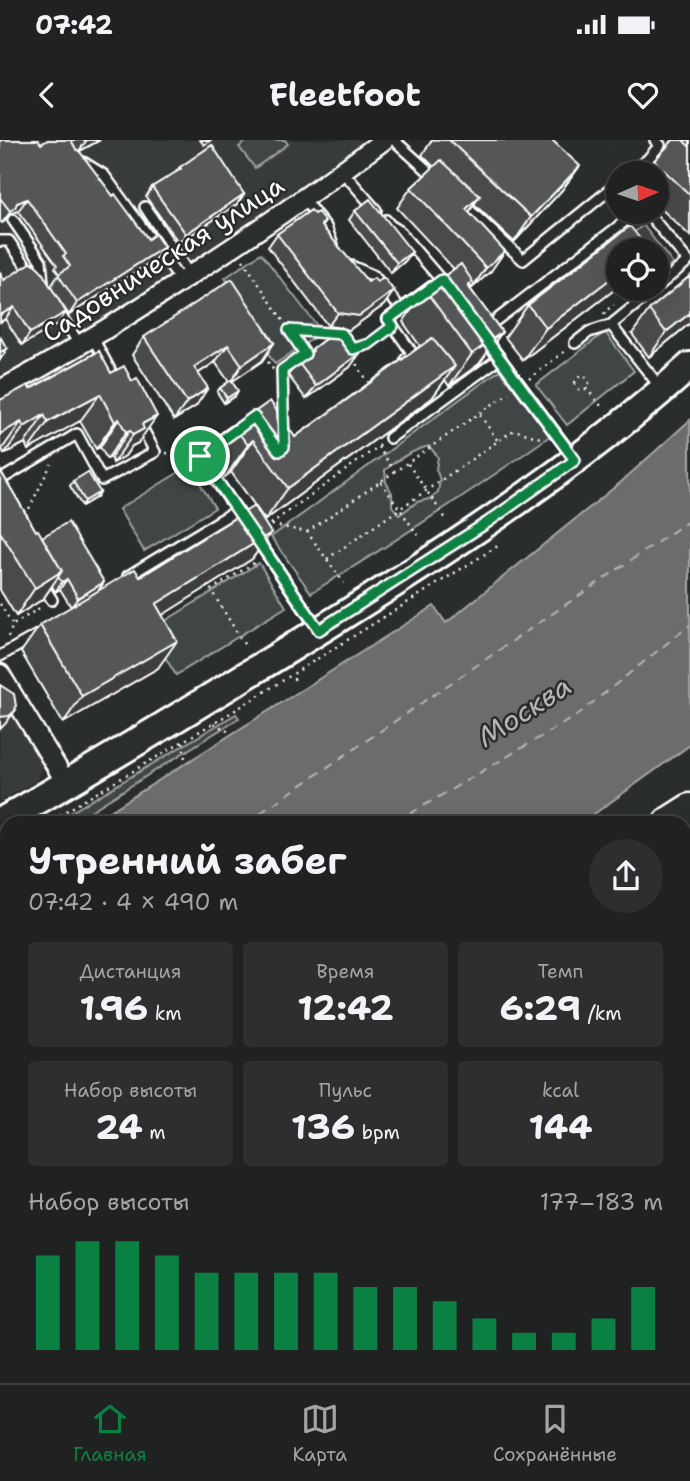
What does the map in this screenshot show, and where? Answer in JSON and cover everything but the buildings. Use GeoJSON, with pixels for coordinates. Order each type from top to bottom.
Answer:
{"type":"FeatureCollection","features":[{"type":"Feature","properties":{"kind":"main road"},"geometry":{"type":"LineString","coordinates":[[11,816],[319,630],[488,522],[575,460],[663,391],[690,366]]}},
{"type":"Feature","properties":{"kind":"street","name":"Садовническая улица"},"geometry":{"type":"LineString","coordinates":[[0,390],[87,342],[186,278],[304,200],[384,140]]}},
{"type":"Feature","properties":{"kind":"street"},"geometry":{"type":"LineString","coordinates":[[0,674],[67,784]]}},
{"type":"Feature","properties":{"kind":"lane"},"geometry":{"type":"LineString","coordinates":[[394,140],[448,190]]}},
{"type":"Feature","properties":{"kind":"lane"},"geometry":{"type":"LineString","coordinates":[[645,161],[658,143],[670,155]]}},
{"type":"Feature","properties":{"kind":"lane"},"geometry":{"type":"LineString","coordinates":[[74,157],[104,175],[186,278]]}},
{"type":"Feature","properties":{"kind":"lane"},"geometry":{"type":"LineString","coordinates":[[342,172],[390,225],[398,230],[450,290]]}},
{"type":"Feature","properties":{"kind":"lane"},"geometry":{"type":"LineString","coordinates":[[457,198],[523,260],[606,193]]}},
{"type":"Feature","properties":{"kind":"lane"},"geometry":{"type":"LineString","coordinates":[[304,200],[326,227],[339,252]]}},
{"type":"Feature","properties":{"kind":"lane"},"geometry":{"type":"LineString","coordinates":[[145,207],[186,278]]}},
{"type":"Feature","properties":{"kind":"lane"},"geometry":{"type":"LineString","coordinates":[[13,220],[41,261],[44,290]]}},
{"type":"Feature","properties":{"kind":"lane"},"geometry":{"type":"LineString","coordinates":[[481,332],[622,224]]}},
{"type":"Feature","properties":{"kind":"lane"},"geometry":{"type":"LineString","coordinates":[[657,224],[669,238]]}},
{"type":"Feature","properties":{"kind":"lane"},"geometry":{"type":"LineString","coordinates":[[669,238],[688,261],[669,277]]}},
{"type":"Feature","properties":{"kind":"lane"},"geometry":{"type":"LineString","coordinates":[[0,241],[9,241],[32,274],[43,276]]}},
{"type":"Feature","properties":{"kind":"lane"},"geometry":{"type":"LineString","coordinates":[[345,260],[352,268],[374,276],[401,309]]}},
{"type":"Feature","properties":{"kind":"lane"},"geometry":{"type":"LineString","coordinates":[[402,362],[413,354],[388,319],[442,280]]}},
{"type":"Feature","properties":{"kind":"lane"},"geometry":{"type":"LineString","coordinates":[[50,299],[87,342],[119,386]]}},
{"type":"Feature","properties":{"kind":"lane"},"geometry":{"type":"LineString","coordinates":[[575,343],[589,332],[611,325],[640,301]]}},
{"type":"Feature","properties":{"kind":"lane"},"geometry":{"type":"LineString","coordinates":[[473,322],[575,460]]}},
{"type":"Feature","properties":{"kind":"lane"},"geometry":{"type":"LineString","coordinates":[[611,325],[663,391]]}},
{"type":"Feature","properties":{"kind":"lane"},"geometry":{"type":"LineString","coordinates":[[390,438],[500,358]]}},
{"type":"Feature","properties":{"kind":"lane"},"geometry":{"type":"LineString","coordinates":[[0,480],[77,434],[102,480],[155,452],[131,408]]}},
{"type":"Feature","properties":{"kind":"lane"},"geometry":{"type":"LineString","coordinates":[[243,425],[200,456],[319,630]]}},
{"type":"Feature","properties":{"kind":"lane"},"geometry":{"type":"LineString","coordinates":[[125,579],[237,510]]}},
{"type":"Feature","properties":{"kind":"lane"},"geometry":{"type":"LineString","coordinates":[[40,580],[52,600]]}},
{"type":"Feature","properties":{"kind":"lane"},"geometry":{"type":"LineString","coordinates":[[0,656],[54,625]]}},
{"type":"Feature","properties":{"kind":"path"},"geometry":{"type":"LineString","coordinates":[[243,260],[305,354],[282,370],[273,369],[258,346]]}},
{"type":"Feature","properties":{"kind":"path"},"geometry":{"type":"LineString","coordinates":[[370,384],[357,366],[353,349],[369,344],[393,326]]}},
{"type":"Feature","properties":{"kind":"path"},"geometry":{"type":"LineString","coordinates":[[289,330],[342,334]]}},
{"type":"Feature","properties":{"kind":"path"},"geometry":{"type":"LineString","coordinates":[[307,532],[520,386],[575,343]]}},
{"type":"Feature","properties":{"kind":"path"},"geometry":{"type":"LineString","coordinates":[[282,370],[283,421]]}},
{"type":"Feature","properties":{"kind":"path"},"geometry":{"type":"LineString","coordinates":[[586,388],[602,407]]}},
{"type":"Feature","properties":{"kind":"path"},"geometry":{"type":"LineString","coordinates":[[479,414],[498,441]]}},
{"type":"Feature","properties":{"kind":"path"},"geometry":{"type":"LineString","coordinates":[[327,559],[514,430],[545,440]]}},
{"type":"Feature","properties":{"kind":"path"},"geometry":{"type":"LineString","coordinates":[[255,536],[390,438]]}},
{"type":"Feature","properties":{"kind":"path"},"geometry":{"type":"LineString","coordinates":[[26,515],[60,444]]}},
{"type":"Feature","properties":{"kind":"path"},"geometry":{"type":"LineString","coordinates":[[378,447],[395,472]]}},
{"type":"Feature","properties":{"kind":"path"},"geometry":{"type":"LineString","coordinates":[[155,452],[200,456]]}},
{"type":"Feature","properties":{"kind":"path"},"geometry":{"type":"LineString","coordinates":[[408,463],[446,519]]}},
{"type":"Feature","properties":{"kind":"path"},"geometry":{"type":"LineString","coordinates":[[380,482],[419,537]]}},
{"type":"Feature","properties":{"kind":"path"},"geometry":{"type":"LineString","coordinates":[[271,524],[307,532],[344,583]]}},
{"type":"Feature","properties":{"kind":"path"},"geometry":{"type":"LineString","coordinates":[[244,644],[211,590],[267,554]]}},
{"type":"Feature","properties":{"kind":"path"},"geometry":{"type":"LineString","coordinates":[[0,604],[13,625],[52,600]]}},
{"type":"Feature","properties":{"kind":"path"},"geometry":{"type":"LineString","coordinates":[[368,627],[376,628]]}},
{"type":"Feature","properties":{"kind":"path"},"geometry":{"type":"LineString","coordinates":[[294,681],[295,673]]}},
{"type":"Feature","properties":{"kind":"path"},"geometry":{"type":"LineString","coordinates":[[214,723],[229,732]]}},
{"type":"Feature","properties":{"kind":"path"},"geometry":{"type":"LineString","coordinates":[[183,742],[185,759]]}},
{"type":"Feature","properties":{"kind":"shaded area"},"geometry":{"type":"Polygon","coordinates":[[[0,140],[365,140],[254,222],[67,343],[0,380],[0,140]]]}},
{"type":"Feature","properties":{"kind":"shaded area"},"geometry":{"type":"Polygon","coordinates":[[[248,140],[285,140],[288,144],[255,168],[239,147],[248,140]]]}},
{"type":"Feature","properties":{"kind":"shaded area"},"geometry":{"type":"Polygon","coordinates":[[[643,225],[653,238],[627,238],[643,225]]]}},
{"type":"Feature","properties":{"kind":"shaded area"},"geometry":{"type":"Polygon","coordinates":[[[261,253],[318,327],[312,339],[275,364],[244,318],[249,314],[225,278],[261,253]]]}},
{"type":"Feature","properties":{"kind":"shaded area"},"geometry":{"type":"Polygon","coordinates":[[[605,332],[634,371],[567,425],[536,385],[605,332]]]}},
{"type":"Feature","properties":{"kind":"shaded area"},"geometry":{"type":"Polygon","coordinates":[[[500,370],[550,436],[311,593],[271,537],[500,370]],[[429,446],[405,455],[385,470],[386,482],[392,493],[392,506],[399,515],[438,492],[438,457],[429,446]]]}},
{"type":"Feature","properties":{"kind":"shaded area"},"geometry":{"type":"Polygon","coordinates":[[[189,466],[215,508],[144,551],[119,509],[189,466]]]}},
{"type":"Feature","properties":{"kind":"shaded area"},"geometry":{"type":"Polygon","coordinates":[[[259,563],[286,607],[176,675],[149,631],[259,563]]]}},
{"type":"Feature","properties":{"kind":"shaded area"},"geometry":{"type":"Polygon","coordinates":[[[0,694],[42,763],[38,780],[0,801],[0,694]]]}},
{"type":"Feature","properties":{"kind":"shaded area"},"geometry":{"type":"Polygon","coordinates":[[[236,714],[239,718],[83,816],[65,816],[236,714]]]}},
{"type":"Feature","properties":{"kind":"water","name":"Москва"},"geometry":{"type":"Polygon","coordinates":[[[690,420],[690,745],[591,816],[102,816],[434,606],[446,623],[620,483],[690,420]]]}},
{"type":"Feature","properties":{"kind":"ferry route"},"geometry":{"type":"LineString","coordinates":[[256,816],[690,520]]}},
{"type":"Feature","properties":{"kind":"ferry route"},"geometry":{"type":"LineString","coordinates":[[406,816],[576,716],[690,625]]}},
{"type":"Feature","properties":{"kind":"route"},"geometry":{"type":"LineString","coordinates":[[442,280],[575,460],[488,522],[319,630],[200,456],[254,417],[279,451],[284,447],[282,370],[305,354],[289,330],[342,334],[353,349],[369,344],[393,326],[388,319],[442,280]]}}]}
